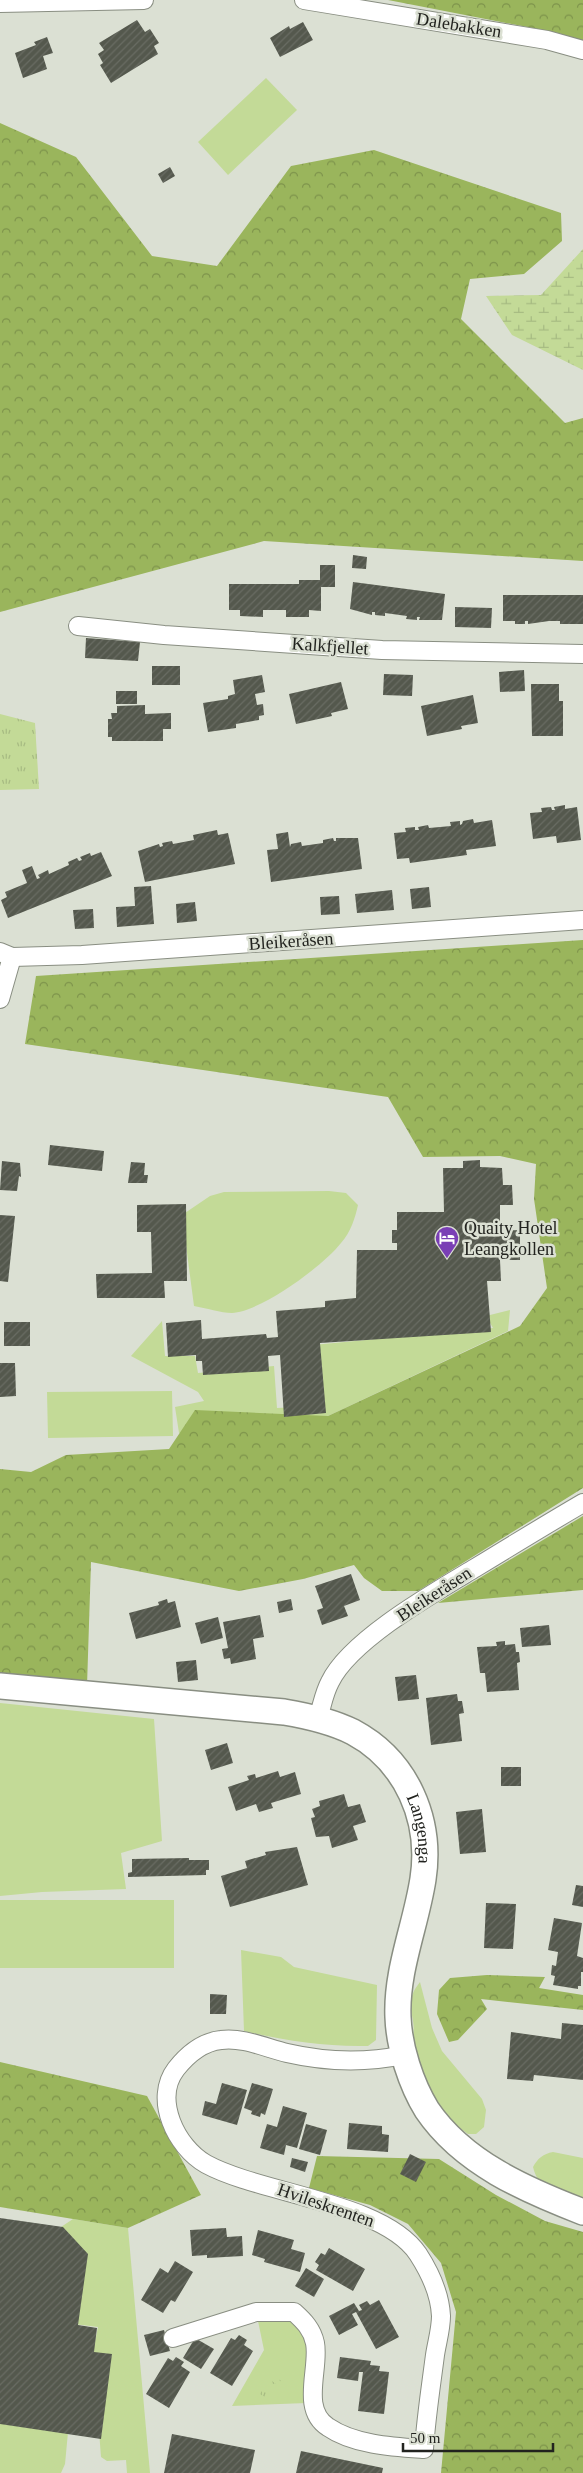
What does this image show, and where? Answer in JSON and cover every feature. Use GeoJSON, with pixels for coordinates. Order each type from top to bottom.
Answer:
{"type":"FeatureCollection","features":[{"type":"Feature","properties":{"kind":"main road","name":"Langenga"},"geometry":{"type":"LineString","coordinates":[[0,1686],[284,1712],[318,1718],[353,1732],[378,1749],[397,1770],[418,1804],[424,1834],[425,1861],[423,1881],[399,1984],[398,2018],[404,2055],[424,2103],[450,2137],[482,2164],[547,2199],[583,2212]]}},
{"type":"Feature","properties":{"kind":"street"},"geometry":{"type":"LineString","coordinates":[[0,3],[144,0]]}},
{"type":"Feature","properties":{"kind":"street","name":"Dalebakken"},"geometry":{"type":"LineString","coordinates":[[304,0],[548,40],[583,50]]}},
{"type":"Feature","properties":{"kind":"street","name":"Kalkfjellet"},"geometry":{"type":"LineString","coordinates":[[78,626],[164,635],[382,650],[583,654]]}},
{"type":"Feature","properties":{"kind":"street","name":"Bleikeråsen"},"geometry":{"type":"LineString","coordinates":[[6,954],[259,944],[583,920]]}},
{"type":"Feature","properties":{"kind":"street"},"geometry":{"type":"LineString","coordinates":[[0,999],[6,954]]}},
{"type":"Feature","properties":{"kind":"street","name":"Bleikeråsen"},"geometry":{"type":"LineString","coordinates":[[318,1718],[330,1682],[340,1668],[387,1625],[419,1602],[583,1503]]}},
{"type":"Feature","properties":{"kind":"street","name":"Hvileskrenten"},"geometry":{"type":"LineString","coordinates":[[173,2338],[256,2312],[294,2312],[306,2323],[315,2343],[312,2382],[315,2409],[327,2426],[351,2437],[392,2446],[424,2449],[440,2316],[438,2300],[429,2272],[416,2252],[400,2235],[370,2218],[244,2179],[204,2163],[180,2137],[167,2112],[166,2101],[167,2087],[174,2072],[185,2058],[201,2047],[221,2040],[242,2041],[288,2053],[358,2062],[404,2055]]}},
{"type":"Feature","properties":{"kind":"green space"},"geometry":{"type":"Polygon","coordinates":[[[388,0],[583,0],[583,41],[558,33],[388,0]]]}},
{"type":"Feature","properties":{"kind":"green space"},"geometry":{"type":"Polygon","coordinates":[[[266,78],[297,110],[228,175],[198,142],[266,78]]]}},
{"type":"Feature","properties":{"kind":"green space"},"geometry":{"type":"Polygon","coordinates":[[[0,123],[76,157],[152,256],[217,266],[291,166],[374,150],[561,213],[562,241],[524,274],[470,279],[461,319],[565,423],[583,418],[583,561],[264,541],[0,612],[0,123]]]}},
{"type":"Feature","properties":{"kind":"green space"},"geometry":{"type":"Polygon","coordinates":[[[583,249],[583,370],[512,335],[486,296],[541,295],[583,249]]]}},
{"type":"Feature","properties":{"kind":"green space"},"geometry":{"type":"Polygon","coordinates":[[[0,714],[35,723],[39,789],[0,790],[0,714]]]}},
{"type":"Feature","properties":{"kind":"green space"},"geometry":{"type":"Polygon","coordinates":[[[583,940],[583,1488],[418,1591],[382,1591],[364,1578],[354,1565],[303,1579],[239,1591],[91,1562],[87,1686],[0,1678],[0,1469],[31,1472],[66,1455],[169,1449],[195,1410],[328,1416],[520,1326],[547,1288],[534,1199],[536,1164],[500,1156],[423,1157],[388,1097],[25,1044],[36,976],[583,940]]]}},
{"type":"Feature","properties":{"kind":"green space"},"geometry":{"type":"Polygon","coordinates":[[[329,1191],[346,1193],[358,1205],[350,1230],[341,1243],[307,1275],[275,1296],[245,1310],[228,1313],[194,1306],[182,1215],[210,1196],[224,1192],[329,1191]]]}},
{"type":"Feature","properties":{"kind":"green space"},"geometry":{"type":"Polygon","coordinates":[[[510,1310],[508,1331],[328,1416],[179,1433],[175,1407],[204,1401],[198,1392],[131,1356],[162,1321],[165,1356],[195,1356],[198,1373],[274,1366],[277,1408],[315,1406],[313,1345],[493,1328],[486,1316],[510,1310]]]}},
{"type":"Feature","properties":{"kind":"green space"},"geometry":{"type":"Polygon","coordinates":[[[172,1391],[173,1436],[48,1438],[47,1392],[172,1391]]]}},
{"type":"Feature","properties":{"kind":"green space"},"geometry":{"type":"Polygon","coordinates":[[[583,1516],[583,1590],[438,1603],[583,1516]]]}},
{"type":"Feature","properties":{"kind":"green space"},"geometry":{"type":"Polygon","coordinates":[[[0,1703],[154,1719],[162,1841],[121,1853],[126,1889],[42,1892],[0,1896],[0,1703]]]}},
{"type":"Feature","properties":{"kind":"green space"},"geometry":{"type":"Polygon","coordinates":[[[0,1900],[174,1900],[174,1968],[0,1968],[0,1900]]]}},
{"type":"Feature","properties":{"kind":"green space"},"geometry":{"type":"Polygon","coordinates":[[[241,1950],[281,1957],[294,1967],[377,1985],[376,2040],[368,2046],[321,2044],[275,2038],[244,2031],[241,1950]]]}},
{"type":"Feature","properties":{"kind":"green space"},"geometry":{"type":"Polygon","coordinates":[[[487,1975],[545,1977],[539,1988],[583,1995],[583,2010],[481,1999],[487,2009],[458,2040],[449,2042],[437,2014],[439,1990],[450,1978],[487,1975]]]}},
{"type":"Feature","properties":{"kind":"green space"},"geometry":{"type":"Polygon","coordinates":[[[420,1982],[432,2028],[442,2051],[482,2099],[486,2110],[484,2127],[476,2134],[468,2134],[453,2123],[435,2100],[422,2069],[404,2055],[411,2043],[414,2028],[410,2004],[411,1997],[420,1982]]]}},
{"type":"Feature","properties":{"kind":"green space"},"geometry":{"type":"Polygon","coordinates":[[[0,2062],[147,2096],[201,2195],[128,2228],[0,2207],[0,2062]]]}},
{"type":"Feature","properties":{"kind":"green space"},"geometry":{"type":"Polygon","coordinates":[[[553,2152],[583,2158],[583,2200],[545,2187],[536,2176],[533,2167],[537,2161],[544,2155],[553,2152]]]}},
{"type":"Feature","properties":{"kind":"green space"},"geometry":{"type":"Polygon","coordinates":[[[317,2156],[439,2159],[496,2195],[545,2221],[583,2232],[583,2473],[441,2473],[456,2312],[441,2263],[408,2224],[370,2205],[309,2188],[317,2156]]]}},
{"type":"Feature","properties":{"kind":"green space"},"geometry":{"type":"Polygon","coordinates":[[[73,2219],[128,2228],[150,2473],[127,2473],[126,2460],[107,2461],[101,2457],[93,2352],[98,2327],[74,2324],[85,2255],[61,2227],[73,2219]]]}},
{"type":"Feature","properties":{"kind":"green space"},"geometry":{"type":"Polygon","coordinates":[[[280,2317],[298,2324],[309,2347],[307,2403],[232,2406],[264,2350],[258,2321],[280,2317]]]}},
{"type":"Feature","properties":{"kind":"green space"},"geometry":{"type":"Polygon","coordinates":[[[285,2356],[289,2360],[285,2369],[294,2382],[289,2392],[278,2389],[270,2401],[260,2394],[269,2379],[279,2386],[282,2383],[269,2369],[270,2366],[278,2364],[285,2356]]]}},
{"type":"Feature","properties":{"kind":"green space"},"geometry":{"type":"Polygon","coordinates":[[[0,2422],[68,2432],[65,2464],[61,2473],[0,2473],[0,2422]]]}},
{"type":"Feature","properties":{"kind":"building"},"geometry":{"type":"Polygon","coordinates":[[[137,20],[145,32],[150,29],[159,43],[154,46],[158,54],[111,83],[100,65],[103,63],[98,54],[104,50],[99,43],[137,20]]]}},
{"type":"Feature","properties":{"kind":"building"},"geometry":{"type":"Polygon","coordinates":[[[303,22],[313,40],[280,57],[270,38],[289,26],[290,29],[303,22]]]}},
{"type":"Feature","properties":{"kind":"building"},"geometry":{"type":"Polygon","coordinates":[[[47,37],[53,53],[43,56],[47,69],[23,78],[15,53],[36,45],[34,42],[47,37]]]}},
{"type":"Feature","properties":{"kind":"building"},"geometry":{"type":"Polygon","coordinates":[[[170,167],[175,176],[163,183],[158,174],[170,167]]]}},
{"type":"Feature","properties":{"kind":"building"},"geometry":{"type":"Polygon","coordinates":[[[353,555],[367,557],[366,569],[352,568],[353,555]]]}},
{"type":"Feature","properties":{"kind":"building"},"geometry":{"type":"Polygon","coordinates":[[[320,565],[335,565],[335,587],[321,587],[321,611],[309,610],[309,617],[286,617],[286,610],[263,610],[263,617],[240,616],[240,610],[229,610],[229,584],[299,584],[299,580],[320,580],[320,565]]]}},
{"type":"Feature","properties":{"kind":"building"},"geometry":{"type":"Polygon","coordinates":[[[353,582],[445,594],[442,620],[419,620],[420,617],[417,617],[417,620],[406,619],[407,616],[385,613],[385,616],[375,615],[375,612],[372,612],[372,615],[350,609],[353,582]]]}},
{"type":"Feature","properties":{"kind":"building"},"geometry":{"type":"Polygon","coordinates":[[[503,595],[583,595],[583,624],[560,624],[560,621],[549,621],[528,624],[528,621],[525,621],[525,624],[515,624],[515,621],[503,621],[503,595]]]}},
{"type":"Feature","properties":{"kind":"building"},"geometry":{"type":"Polygon","coordinates":[[[455,607],[492,608],[491,628],[455,627],[455,607]]]}},
{"type":"Feature","properties":{"kind":"building"},"geometry":{"type":"Polygon","coordinates":[[[86,638],[140,642],[138,661],[85,658],[86,638]]]}},
{"type":"Feature","properties":{"kind":"building"},"geometry":{"type":"Polygon","coordinates":[[[152,666],[180,666],[180,685],[152,685],[152,666]]]}},
{"type":"Feature","properties":{"kind":"building"},"geometry":{"type":"Polygon","coordinates":[[[524,670],[525,691],[500,692],[499,672],[524,670]]]}},
{"type":"Feature","properties":{"kind":"building"},"geometry":{"type":"Polygon","coordinates":[[[384,674],[413,675],[412,696],[383,695],[384,674]]]}},
{"type":"Feature","properties":{"kind":"building"},"geometry":{"type":"Polygon","coordinates":[[[262,675],[265,692],[255,694],[257,705],[263,704],[264,715],[259,716],[259,720],[236,724],[236,728],[208,732],[203,703],[228,699],[228,696],[235,694],[233,680],[262,675]]]}},
{"type":"Feature","properties":{"kind":"building"},"geometry":{"type":"Polygon","coordinates":[[[341,682],[348,709],[331,713],[332,716],[296,724],[289,694],[341,682]]]}},
{"type":"Feature","properties":{"kind":"building"},"geometry":{"type":"Polygon","coordinates":[[[531,684],[559,684],[559,701],[563,701],[563,736],[532,736],[531,684]]]}},
{"type":"Feature","properties":{"kind":"building"},"geometry":{"type":"Polygon","coordinates":[[[116,691],[137,691],[137,704],[116,704],[116,691]]]}},
{"type":"Feature","properties":{"kind":"building"},"geometry":{"type":"Polygon","coordinates":[[[473,695],[478,723],[461,726],[462,729],[427,736],[421,706],[473,695]]]}},
{"type":"Feature","properties":{"kind":"building"},"geometry":{"type":"Polygon","coordinates":[[[145,705],[145,714],[171,713],[171,729],[163,729],[163,741],[112,741],[112,737],[108,737],[108,719],[112,719],[111,713],[117,713],[117,706],[145,705]]]}},
{"type":"Feature","properties":{"kind":"building"},"geometry":{"type":"Polygon","coordinates":[[[565,805],[565,809],[577,807],[581,840],[557,843],[556,836],[533,839],[530,813],[542,812],[541,808],[551,807],[552,810],[555,810],[554,807],[565,805]]]}},
{"type":"Feature","properties":{"kind":"building"},"geometry":{"type":"Polygon","coordinates":[[[473,819],[474,823],[492,820],[496,846],[466,850],[467,855],[410,863],[409,858],[397,859],[394,833],[406,832],[405,828],[415,827],[415,830],[419,830],[418,827],[428,825],[429,828],[451,826],[450,822],[460,821],[460,825],[463,821],[473,819]]]}},
{"type":"Feature","properties":{"kind":"building"},"geometry":{"type":"Polygon","coordinates":[[[217,830],[218,835],[228,833],[235,864],[145,882],[138,851],[159,844],[160,847],[163,846],[162,843],[172,841],[173,844],[194,840],[193,835],[217,830]]]}},
{"type":"Feature","properties":{"kind":"building"},"geometry":{"type":"Polygon","coordinates":[[[288,832],[290,847],[291,844],[301,842],[302,846],[323,843],[323,840],[333,838],[336,841],[336,838],[358,838],[362,869],[271,882],[267,850],[278,849],[276,834],[288,832]]]}},
{"type":"Feature","properties":{"kind":"building"},"geometry":{"type":"Polygon","coordinates":[[[101,852],[112,876],[8,918],[1,900],[7,897],[5,892],[27,883],[22,870],[32,866],[37,879],[40,878],[38,875],[48,870],[49,874],[69,865],[68,862],[77,858],[79,861],[82,860],[80,857],[90,853],[91,856],[101,852]]]}},
{"type":"Feature","properties":{"kind":"building"},"geometry":{"type":"Polygon","coordinates":[[[151,886],[154,924],[117,927],[116,907],[135,906],[134,887],[151,886]]]}},
{"type":"Feature","properties":{"kind":"building"},"geometry":{"type":"Polygon","coordinates":[[[429,887],[431,907],[412,909],[410,889],[429,887]]]}},
{"type":"Feature","properties":{"kind":"building"},"geometry":{"type":"Polygon","coordinates":[[[392,890],[394,910],[357,913],[355,894],[392,890]]]}},
{"type":"Feature","properties":{"kind":"building"},"geometry":{"type":"Polygon","coordinates":[[[339,896],[340,914],[321,915],[320,897],[339,896]]]}},
{"type":"Feature","properties":{"kind":"building"},"geometry":{"type":"Polygon","coordinates":[[[195,902],[197,921],[177,923],[176,904],[195,902]]]}},
{"type":"Feature","properties":{"kind":"building"},"geometry":{"type":"Polygon","coordinates":[[[93,909],[94,928],[75,929],[73,910],[93,909]]]}},
{"type":"Feature","properties":{"kind":"building"},"geometry":{"type":"Polygon","coordinates":[[[50,1145],[104,1151],[102,1171],[48,1165],[50,1145]]]}},
{"type":"Feature","properties":{"kind":"building"},"geometry":{"type":"Polygon","coordinates":[[[480,1160],[480,1167],[502,1168],[503,1185],[512,1185],[513,1205],[500,1205],[500,1231],[520,1230],[520,1260],[500,1260],[501,1281],[487,1281],[491,1332],[320,1343],[326,1413],[284,1417],[280,1355],[268,1356],[269,1371],[203,1375],[202,1361],[196,1361],[196,1355],[168,1357],[166,1323],[201,1320],[202,1339],[266,1334],[267,1338],[278,1337],[276,1311],[325,1307],[325,1301],[356,1298],[357,1250],[397,1250],[397,1243],[392,1243],[392,1230],[397,1230],[397,1212],[444,1212],[443,1168],[463,1168],[463,1161],[480,1160]]]}},
{"type":"Feature","properties":{"kind":"building"},"geometry":{"type":"Polygon","coordinates":[[[2,1161],[20,1163],[21,1177],[19,1176],[17,1191],[0,1190],[2,1161]]]}},
{"type":"Feature","properties":{"kind":"building"},"geometry":{"type":"Polygon","coordinates":[[[131,1162],[145,1163],[144,1175],[148,1175],[147,1183],[128,1183],[131,1162]]]}},
{"type":"Feature","properties":{"kind":"building"},"geometry":{"type":"Polygon","coordinates":[[[186,1204],[187,1281],[164,1281],[165,1298],[97,1298],[96,1274],[152,1273],[151,1232],[137,1232],[137,1205],[186,1204]]]}},
{"type":"Feature","properties":{"kind":"building"},"geometry":{"type":"Polygon","coordinates":[[[0,1215],[15,1216],[8,1282],[0,1281],[0,1215]]]}},
{"type":"Feature","properties":{"kind":"building"},"geometry":{"type":"Polygon","coordinates":[[[4,1322],[30,1322],[30,1346],[4,1346],[4,1322]]]}},
{"type":"Feature","properties":{"kind":"building"},"geometry":{"type":"Polygon","coordinates":[[[0,1363],[15,1363],[16,1396],[0,1397],[0,1363]]]}},
{"type":"Feature","properties":{"kind":"building"},"geometry":{"type":"Polygon","coordinates":[[[351,1574],[360,1600],[344,1606],[348,1616],[322,1625],[317,1610],[323,1608],[315,1586],[351,1574]]]}},
{"type":"Feature","properties":{"kind":"building"},"geometry":{"type":"Polygon","coordinates":[[[167,1599],[168,1603],[175,1601],[181,1627],[136,1639],[129,1613],[159,1605],[158,1602],[167,1599]]]}},
{"type":"Feature","properties":{"kind":"building"},"geometry":{"type":"Polygon","coordinates":[[[291,1599],[293,1610],[279,1613],[277,1602],[291,1599]]]}},
{"type":"Feature","properties":{"kind":"building"},"geometry":{"type":"Polygon","coordinates":[[[260,1615],[264,1637],[253,1639],[256,1659],[231,1664],[230,1658],[224,1659],[222,1649],[228,1648],[223,1622],[260,1615]]]}},
{"type":"Feature","properties":{"kind":"building"},"geometry":{"type":"Polygon","coordinates":[[[218,1617],[223,1638],[201,1644],[195,1623],[218,1617]]]}},
{"type":"Feature","properties":{"kind":"building"},"geometry":{"type":"Polygon","coordinates":[[[549,1625],[551,1645],[522,1647],[520,1628],[549,1625]]]}},
{"type":"Feature","properties":{"kind":"building"},"geometry":{"type":"Polygon","coordinates":[[[505,1641],[505,1645],[515,1644],[516,1652],[519,1652],[520,1662],[517,1663],[519,1690],[487,1692],[485,1673],[480,1673],[477,1647],[497,1646],[496,1642],[505,1641]]]}},
{"type":"Feature","properties":{"kind":"building"},"geometry":{"type":"Polygon","coordinates":[[[196,1660],[198,1680],[178,1682],[176,1662],[196,1660]]]}},
{"type":"Feature","properties":{"kind":"building"},"geometry":{"type":"Polygon","coordinates":[[[416,1675],[419,1699],[398,1701],[395,1677],[416,1675]]]}},
{"type":"Feature","properties":{"kind":"building"},"geometry":{"type":"Polygon","coordinates":[[[457,1694],[458,1701],[462,1701],[464,1713],[459,1714],[462,1741],[431,1745],[426,1698],[457,1694]]]}},
{"type":"Feature","properties":{"kind":"building"},"geometry":{"type":"Polygon","coordinates":[[[227,1743],[233,1763],[211,1770],[205,1750],[227,1743]]]}},
{"type":"Feature","properties":{"kind":"building"},"geometry":{"type":"Polygon","coordinates":[[[501,1767],[521,1767],[521,1786],[501,1786],[501,1767]]]}},
{"type":"Feature","properties":{"kind":"building"},"geometry":{"type":"Polygon","coordinates":[[[278,1771],[280,1777],[295,1772],[301,1794],[271,1803],[273,1808],[259,1812],[256,1804],[236,1811],[228,1787],[249,1780],[247,1776],[255,1774],[256,1778],[278,1771]]]}},
{"type":"Feature","properties":{"kind":"building"},"geometry":{"type":"Polygon","coordinates":[[[344,1794],[348,1807],[360,1804],[366,1822],[353,1826],[358,1840],[332,1848],[329,1836],[316,1837],[311,1818],[315,1817],[312,1809],[320,1806],[319,1801],[344,1794]]]}},
{"type":"Feature","properties":{"kind":"building"},"geometry":{"type":"Polygon","coordinates":[[[482,1809],[486,1852],[460,1854],[456,1812],[482,1809]]]}},
{"type":"Feature","properties":{"kind":"building"},"geometry":{"type":"Polygon","coordinates":[[[297,1847],[308,1885],[230,1907],[221,1876],[247,1868],[245,1861],[266,1855],[265,1852],[297,1847]]]}},
{"type":"Feature","properties":{"kind":"building"},"geometry":{"type":"Polygon","coordinates":[[[189,1858],[189,1860],[209,1860],[209,1870],[206,1870],[206,1875],[128,1877],[128,1873],[132,1872],[132,1859],[189,1858]]]}},
{"type":"Feature","properties":{"kind":"building"},"geometry":{"type":"Polygon","coordinates":[[[576,1885],[583,1886],[583,1907],[572,1905],[576,1885]]]}},
{"type":"Feature","properties":{"kind":"building"},"geometry":{"type":"Polygon","coordinates":[[[486,1903],[516,1904],[513,1949],[484,1948],[486,1903]]]}},
{"type":"Feature","properties":{"kind":"building"},"geometry":{"type":"Polygon","coordinates":[[[554,1918],[582,1923],[577,1956],[583,1958],[583,1972],[581,1972],[581,1986],[578,1986],[578,1989],[553,1985],[555,1976],[551,1975],[552,1965],[556,1966],[558,1952],[548,1950],[554,1918]]]}},
{"type":"Feature","properties":{"kind":"building"},"geometry":{"type":"Polygon","coordinates":[[[210,1994],[227,1995],[226,2014],[210,2014],[210,1994]]]}},
{"type":"Feature","properties":{"kind":"building"},"geometry":{"type":"Polygon","coordinates":[[[562,2023],[583,2025],[583,2080],[534,2075],[533,2081],[507,2079],[511,2032],[561,2039],[562,2023]]]}},
{"type":"Feature","properties":{"kind":"building"},"geometry":{"type":"Polygon","coordinates":[[[222,2083],[247,2090],[237,2125],[202,2115],[205,2101],[216,2104],[222,2083]]]}},
{"type":"Feature","properties":{"kind":"building"},"geometry":{"type":"Polygon","coordinates":[[[252,2083],[273,2089],[265,2115],[261,2113],[260,2117],[251,2114],[252,2111],[244,2108],[252,2083]]]}},
{"type":"Feature","properties":{"kind":"building"},"geometry":{"type":"Polygon","coordinates":[[[283,2106],[307,2113],[297,2148],[286,2145],[284,2155],[260,2148],[267,2124],[277,2127],[283,2106]]]}},
{"type":"Feature","properties":{"kind":"building"},"geometry":{"type":"Polygon","coordinates":[[[349,2123],[382,2126],[382,2134],[389,2135],[388,2152],[347,2149],[349,2123]]]}},
{"type":"Feature","properties":{"kind":"building"},"geometry":{"type":"Polygon","coordinates":[[[306,2124],[327,2130],[320,2155],[299,2149],[306,2124]]]}},
{"type":"Feature","properties":{"kind":"building"},"geometry":{"type":"Polygon","coordinates":[[[410,2154],[426,2162],[416,2182],[400,2174],[410,2154]]]}},
{"type":"Feature","properties":{"kind":"building"},"geometry":{"type":"Polygon","coordinates":[[[292,2158],[308,2162],[305,2172],[290,2167],[292,2158]]]}},
{"type":"Feature","properties":{"kind":"building"},"geometry":{"type":"Polygon","coordinates":[[[0,2218],[63,2227],[88,2254],[78,2325],[97,2328],[94,2352],[112,2354],[101,2439],[0,2424],[0,2218]]]}},
{"type":"Feature","properties":{"kind":"building"},"geometry":{"type":"Polygon","coordinates":[[[226,2228],[227,2237],[242,2236],[243,2256],[207,2258],[207,2255],[192,2256],[190,2230],[226,2228]]]}},
{"type":"Feature","properties":{"kind":"building"},"geometry":{"type":"Polygon","coordinates":[[[258,2230],[294,2240],[291,2249],[305,2253],[300,2272],[264,2262],[265,2259],[252,2255],[258,2230]]]}},
{"type":"Feature","properties":{"kind":"building"},"geometry":{"type":"Polygon","coordinates":[[[329,2248],[365,2269],[353,2291],[316,2270],[319,2265],[315,2262],[321,2253],[325,2255],[329,2248]]]}},
{"type":"Feature","properties":{"kind":"building"},"geometry":{"type":"Polygon","coordinates":[[[175,2261],[193,2272],[175,2302],[171,2300],[163,2313],[141,2300],[160,2268],[168,2273],[175,2261]]]}},
{"type":"Feature","properties":{"kind":"building"},"geometry":{"type":"Polygon","coordinates":[[[306,2268],[324,2279],[314,2297],[295,2286],[306,2268]]]}},
{"type":"Feature","properties":{"kind":"building"},"geometry":{"type":"Polygon","coordinates":[[[379,2300],[399,2337],[376,2349],[356,2312],[352,2314],[358,2325],[339,2335],[329,2316],[354,2303],[359,2311],[362,2310],[359,2305],[367,2301],[370,2305],[379,2300]]]}},
{"type":"Feature","properties":{"kind":"building"},"geometry":{"type":"Polygon","coordinates":[[[164,2330],[170,2351],[150,2356],[144,2335],[164,2330]]]}},
{"type":"Feature","properties":{"kind":"building"},"geometry":{"type":"Polygon","coordinates":[[[239,2335],[247,2340],[244,2345],[253,2351],[232,2386],[210,2373],[231,2338],[235,2340],[239,2335]]]}},
{"type":"Feature","properties":{"kind":"building"},"geometry":{"type":"Polygon","coordinates":[[[195,2338],[214,2349],[201,2369],[183,2358],[195,2338]]]}},
{"type":"Feature","properties":{"kind":"building"},"geometry":{"type":"Polygon","coordinates":[[[176,2357],[184,2362],[181,2366],[190,2372],[169,2408],[146,2394],[168,2358],[173,2361],[176,2357]]]}},
{"type":"Feature","properties":{"kind":"building"},"geometry":{"type":"Polygon","coordinates":[[[340,2357],[371,2361],[370,2365],[380,2366],[379,2371],[389,2372],[384,2414],[358,2411],[363,2372],[359,2372],[358,2381],[337,2378],[340,2357]]]}},
{"type":"Feature","properties":{"kind":"building"},"geometry":{"type":"Polygon","coordinates":[[[172,2434],[255,2450],[250,2473],[164,2473],[172,2434]]]}},
{"type":"Feature","properties":{"kind":"building"},"geometry":{"type":"Polygon","coordinates":[[[301,2451],[383,2468],[382,2473],[296,2473],[301,2451]]]}},
{"type":"Feature","properties":{"kind":"place","name":"Quaity Hotel Leangkollen"},"geometry":{"type":"Point","coordinates":[447,1259]}}]}
